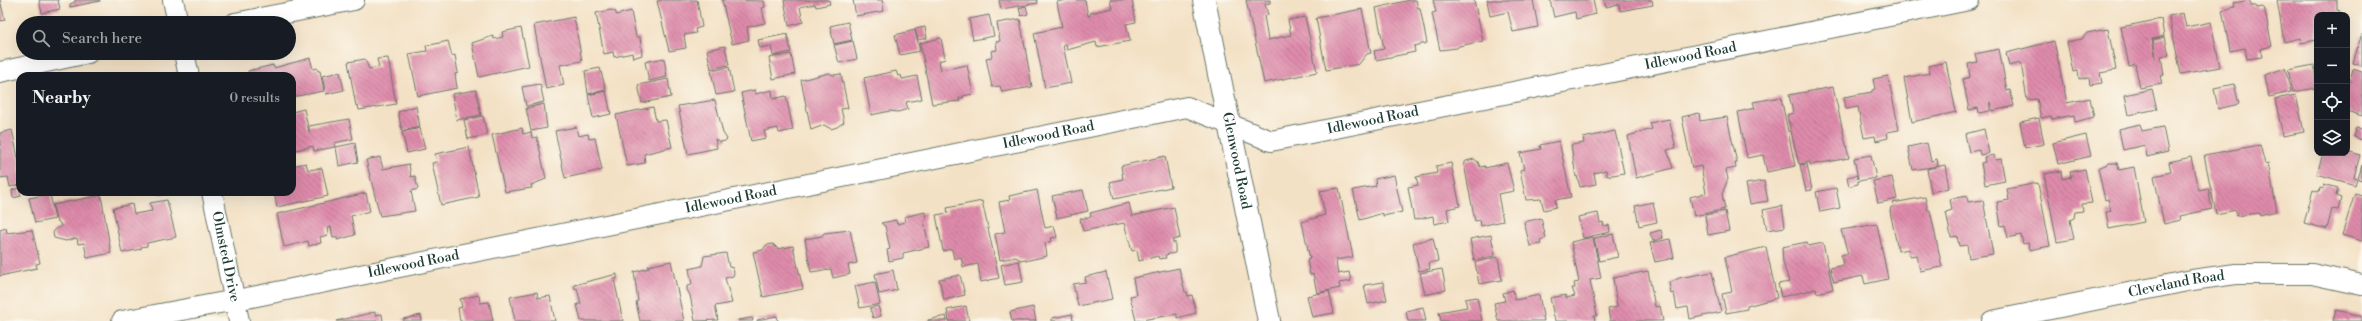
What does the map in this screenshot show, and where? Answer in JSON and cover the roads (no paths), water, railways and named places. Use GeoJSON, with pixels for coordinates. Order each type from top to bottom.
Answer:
{"type":"FeatureCollection","features":[{"type":"Feature","properties":{"kind":"street"},"geometry":{"type":"LineString","coordinates":[[173,0],[176,16]]}},
{"type":"Feature","properties":{"kind":"street"},"geometry":{"type":"LineString","coordinates":[[271,16],[354,0]]}},
{"type":"Feature","properties":{"kind":"street","name":"Glenwood Road"},"geometry":{"type":"LineString","coordinates":[[1204,0],[1269,321]]}},
{"type":"Feature","properties":{"kind":"street","name":"Idlewood Road"},"geometry":{"type":"LineString","coordinates":[[122,321],[234,300],[1187,107],[1271,141],[1969,0]]}},
{"type":"Feature","properties":{"kind":"street"},"geometry":{"type":"LineString","coordinates":[[0,72],[56,60]]}},
{"type":"Feature","properties":{"kind":"street"},"geometry":{"type":"LineString","coordinates":[[186,60],[188,72]]}},
{"type":"Feature","properties":{"kind":"street","name":"Olmsted Drive"},"geometry":{"type":"LineString","coordinates":[[213,196],[239,321]]}},
{"type":"Feature","properties":{"kind":"street","name":"Cleveland Road"},"geometry":{"type":"LineString","coordinates":[[1992,321],[2192,280],[2236,274],[2312,274],[2362,285]]}}]}
